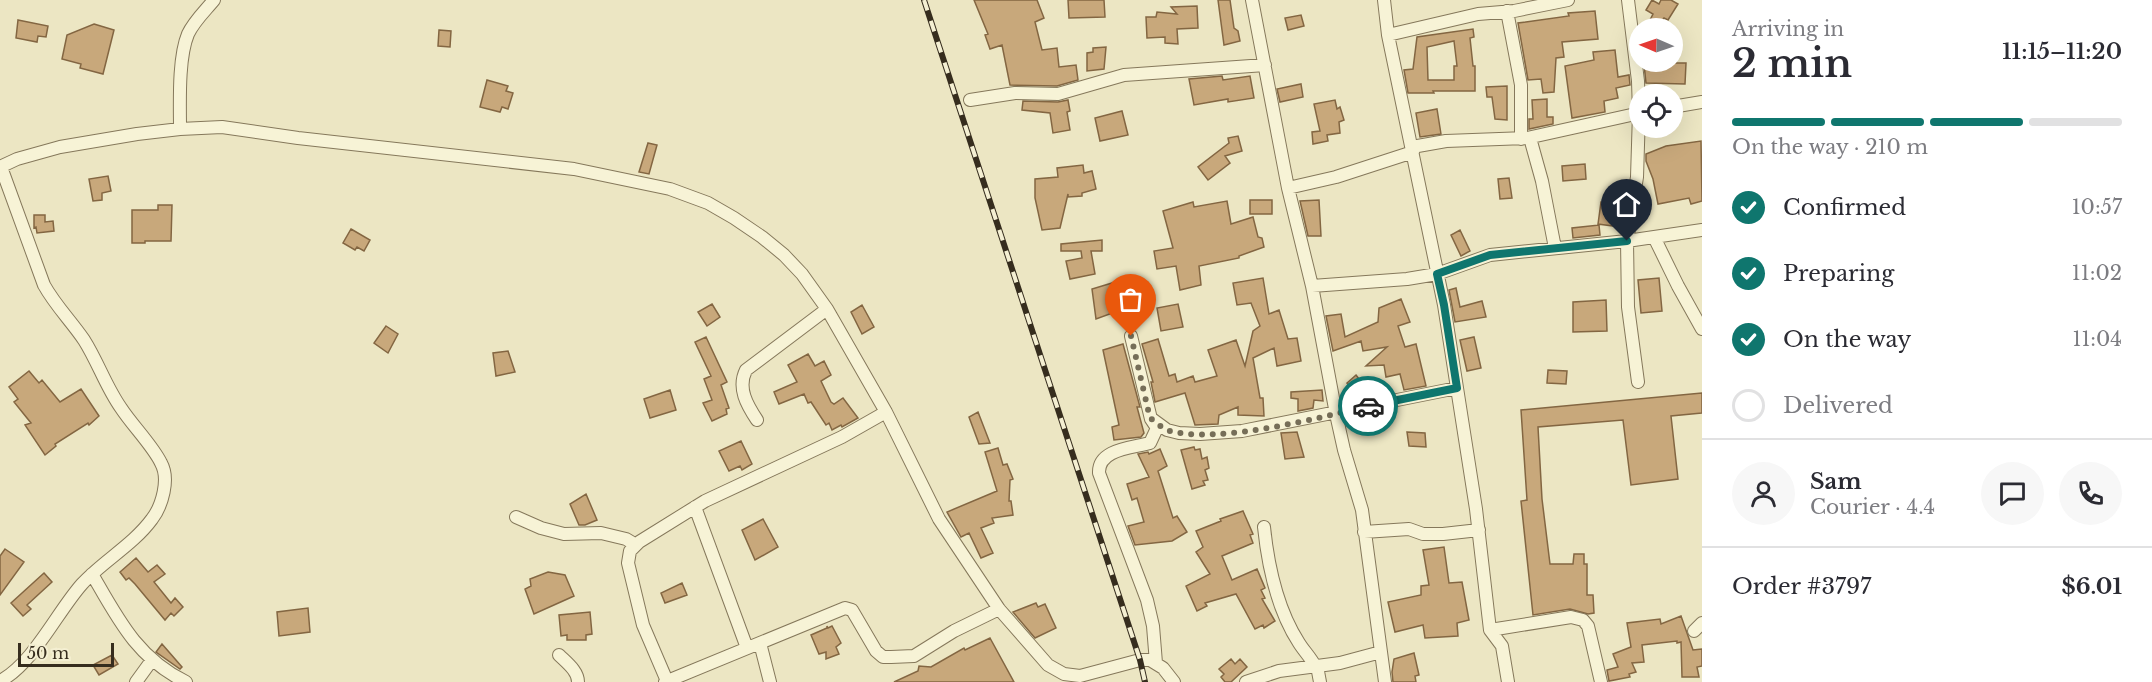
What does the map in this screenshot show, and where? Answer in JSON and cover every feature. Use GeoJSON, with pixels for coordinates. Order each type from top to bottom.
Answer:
{"type":"FeatureCollection","features":[{"type":"Feature","properties":{"kind":"street"},"geometry":{"type":"LineString","coordinates":[[180,129],[181,78],[187,36],[214,0]]}},
{"type":"Feature","properties":{"kind":"street"},"geometry":{"type":"LineString","coordinates":[[1252,0],[1288,189],[1312,286],[1336,414],[1362,510],[1385,682]]}},
{"type":"Feature","properties":{"kind":"street"},"geometry":{"type":"LineString","coordinates":[[1384,0],[1388,35],[1444,305],[1479,530],[1490,630],[1502,646],[1508,682]]}},
{"type":"Feature","properties":{"kind":"street"},"geometry":{"type":"LineString","coordinates":[[1388,35],[1510,7],[1568,0]]}},
{"type":"Feature","properties":{"kind":"street"},"geometry":{"type":"LineString","coordinates":[[1628,0],[1638,84]]}},
{"type":"Feature","properties":{"kind":"street"},"geometry":{"type":"LineString","coordinates":[[1510,7],[1526,138],[1542,181],[1555,248]]}},
{"type":"Feature","properties":{"kind":"street"},"geometry":{"type":"LineString","coordinates":[[970,100],[1015,93],[1058,94],[1124,75],[1265,65]]}},
{"type":"Feature","properties":{"kind":"street"},"geometry":{"type":"LineString","coordinates":[[1683,105],[1702,102]]}},
{"type":"Feature","properties":{"kind":"street"},"geometry":{"type":"LineString","coordinates":[[1288,189],[1336,177],[1413,149],[1446,141],[1526,138],[1629,115]]}},
{"type":"Feature","properties":{"kind":"street"},"geometry":{"type":"LineString","coordinates":[[7,680],[37,646],[67,602],[92,574],[123,549],[153,519],[164,491],[165,478],[162,464],[118,405],[83,339],[53,301],[44,285],[1,167],[46,150],[180,129],[222,128],[574,169],[670,189],[708,203],[762,237],[802,274],[827,309],[886,412],[939,519],[999,609],[1048,665],[1064,674],[1095,677],[1140,660],[1156,663],[1174,682]]}},
{"type":"Feature","properties":{"kind":"street"},"geometry":{"type":"LineString","coordinates":[[1638,138],[1637,177],[1627,241],[1629,307],[1638,382]]}},
{"type":"Feature","properties":{"kind":"street"},"geometry":{"type":"LineString","coordinates":[[1312,286],[1386,281],[1437,274],[1490,255],[1627,241],[1702,230]]}},
{"type":"Feature","properties":{"kind":"street"},"geometry":{"type":"LineString","coordinates":[[1654,237],[1702,329]]}},
{"type":"Feature","properties":{"kind":"street"},"geometry":{"type":"LineString","coordinates":[[757,420],[745,399],[742,387],[742,378],[746,370],[827,309]]}},
{"type":"Feature","properties":{"kind":"street"},"geometry":{"type":"LineString","coordinates":[[1131,336],[1150,418],[1157,428],[1150,443],[1107,455],[1099,466],[1099,473],[1147,600],[1153,626],[1156,663]]}},
{"type":"Feature","properties":{"kind":"street"},"geometry":{"type":"LineString","coordinates":[[1150,418],[1167,430],[1200,435],[1254,429],[1457,388]]}},
{"type":"Feature","properties":{"kind":"street"},"geometry":{"type":"LineString","coordinates":[[886,412],[842,437],[695,507],[630,551],[628,563],[642,625],[665,681],[848,608],[852,610],[876,651],[883,657],[914,656],[954,631],[999,609]]}},
{"type":"Feature","properties":{"kind":"street"},"geometry":{"type":"LineString","coordinates":[[695,507],[747,648]]}},
{"type":"Feature","properties":{"kind":"street"},"geometry":{"type":"LineString","coordinates":[[516,517],[564,534],[601,533],[626,539],[636,545]]}},
{"type":"Feature","properties":{"kind":"street"},"geometry":{"type":"LineString","coordinates":[[1264,527],[1270,574],[1298,642],[1316,666],[1320,682]]}},
{"type":"Feature","properties":{"kind":"street"},"geometry":{"type":"LineString","coordinates":[[1364,532],[1409,529],[1423,534],[1443,534],[1479,530]]}},
{"type":"Feature","properties":{"kind":"street"},"geometry":{"type":"LineString","coordinates":[[92,574],[133,641],[152,660],[186,682]]}},
{"type":"Feature","properties":{"kind":"street"},"geometry":{"type":"LineString","coordinates":[[1490,630],[1571,617],[1583,620],[1588,626],[1601,682]]}},
{"type":"Feature","properties":{"kind":"street"},"geometry":{"type":"LineString","coordinates":[[760,643],[770,682]]}},
{"type":"Feature","properties":{"kind":"street"},"geometry":{"type":"LineString","coordinates":[[1246,682],[1279,671],[1340,663],[1381,652]]}},
{"type":"Feature","properties":{"kind":"street"},"geometry":{"type":"LineString","coordinates":[[559,655],[573,669],[578,682]]}},
{"type":"Feature","properties":{"kind":"street"},"geometry":{"type":"LineString","coordinates":[[136,682],[152,660]]}},
{"type":"Feature","properties":{"kind":"street"},"geometry":{"type":"LineString","coordinates":[[1067,682],[1080,676]]}},
{"type":"Feature","properties":{"kind":"building"},"geometry":{"type":"Polygon","coordinates":[[[974,0],[1037,0],[1044,18],[1035,22],[1042,50],[1057,48],[1059,67],[1076,65],[1078,80],[1057,86],[1010,85],[1002,45],[990,49],[985,35],[988,34],[974,0]]]}},
{"type":"Feature","properties":{"kind":"building"},"geometry":{"type":"Polygon","coordinates":[[[1068,0],[1104,0],[1105,17],[1069,18],[1068,0]]]}},
{"type":"Feature","properties":{"kind":"building"},"geometry":{"type":"Polygon","coordinates":[[[1218,0],[1230,0],[1234,28],[1238,31],[1240,41],[1224,45],[1218,0]]]}},
{"type":"Feature","properties":{"kind":"building"},"geometry":{"type":"Polygon","coordinates":[[[1652,0],[1659,4],[1661,0],[1671,0],[1678,4],[1669,18],[1651,18],[1653,14],[1646,10],[1652,0]]]}},
{"type":"Feature","properties":{"kind":"building"},"geometry":{"type":"Polygon","coordinates":[[[1197,6],[1198,28],[1177,29],[1178,44],[1165,43],[1165,37],[1147,38],[1146,17],[1156,17],[1157,12],[1177,14],[1171,7],[1197,6]]]}},
{"type":"Feature","properties":{"kind":"building"},"geometry":{"type":"Polygon","coordinates":[[[1595,11],[1598,39],[1562,42],[1564,57],[1556,58],[1554,92],[1543,93],[1541,79],[1528,80],[1518,23],[1569,16],[1568,13],[1595,11]]]}},
{"type":"Feature","properties":{"kind":"building"},"geometry":{"type":"Polygon","coordinates":[[[1301,15],[1304,26],[1288,30],[1285,18],[1301,15]]]}},
{"type":"Feature","properties":{"kind":"building"},"geometry":{"type":"Polygon","coordinates":[[[18,20],[48,26],[46,37],[38,36],[37,42],[16,38],[18,20]]]}},
{"type":"Feature","properties":{"kind":"building"},"geometry":{"type":"Polygon","coordinates":[[[94,24],[114,30],[103,74],[80,68],[81,64],[62,59],[67,35],[94,24]]]}},
{"type":"Feature","properties":{"kind":"building"},"geometry":{"type":"Polygon","coordinates":[[[1473,29],[1474,37],[1470,38],[1473,66],[1475,66],[1475,91],[1408,93],[1404,70],[1413,69],[1417,37],[1473,29]],[[1454,41],[1427,47],[1428,80],[1454,80],[1454,66],[1457,66],[1454,41]]]}},
{"type":"Feature","properties":{"kind":"building"},"geometry":{"type":"Polygon","coordinates":[[[439,30],[451,31],[450,47],[438,46],[439,30]]]}},
{"type":"Feature","properties":{"kind":"building"},"geometry":{"type":"Polygon","coordinates":[[[1106,47],[1104,69],[1087,71],[1087,53],[1093,52],[1093,48],[1106,47]]]}},
{"type":"Feature","properties":{"kind":"building"},"geometry":{"type":"Polygon","coordinates":[[[1615,50],[1618,77],[1629,75],[1630,84],[1616,88],[1618,98],[1604,101],[1605,112],[1572,118],[1565,66],[1594,60],[1593,52],[1615,50]]]}},
{"type":"Feature","properties":{"kind":"building"},"geometry":{"type":"Polygon","coordinates":[[[1683,63],[1686,63],[1685,84],[1646,83],[1645,72],[1683,72],[1683,63]]]}},
{"type":"Feature","properties":{"kind":"building"},"geometry":{"type":"Polygon","coordinates":[[[1222,76],[1223,80],[1250,76],[1254,98],[1228,102],[1228,99],[1194,105],[1189,79],[1222,76]]]}},
{"type":"Feature","properties":{"kind":"building"},"geometry":{"type":"Polygon","coordinates":[[[487,80],[508,86],[506,91],[513,93],[508,109],[502,107],[500,112],[480,107],[487,80]]]}},
{"type":"Feature","properties":{"kind":"building"},"geometry":{"type":"Polygon","coordinates":[[[1301,84],[1303,97],[1280,102],[1277,89],[1301,84]]]}},
{"type":"Feature","properties":{"kind":"building"},"geometry":{"type":"Polygon","coordinates":[[[1507,86],[1507,120],[1495,119],[1492,97],[1487,97],[1486,87],[1507,86]]]}},
{"type":"Feature","properties":{"kind":"building"},"geometry":{"type":"Polygon","coordinates":[[[1547,99],[1547,117],[1553,117],[1553,124],[1529,129],[1529,119],[1533,119],[1532,100],[1547,99]]]}},
{"type":"Feature","properties":{"kind":"building"},"geometry":{"type":"Polygon","coordinates":[[[1068,100],[1070,130],[1053,133],[1050,113],[1022,110],[1023,101],[1068,100]]]}},
{"type":"Feature","properties":{"kind":"building"},"geometry":{"type":"Polygon","coordinates":[[[1335,100],[1337,109],[1340,107],[1344,120],[1339,122],[1340,133],[1327,135],[1328,141],[1313,144],[1312,132],[1320,131],[1314,104],[1335,100]]]}},
{"type":"Feature","properties":{"kind":"building"},"geometry":{"type":"Polygon","coordinates":[[[1437,109],[1441,134],[1420,137],[1416,113],[1437,109]]]}},
{"type":"Feature","properties":{"kind":"building"},"geometry":{"type":"Polygon","coordinates":[[[1122,111],[1128,135],[1100,141],[1095,118],[1122,111]]]}},
{"type":"Feature","properties":{"kind":"building"},"geometry":{"type":"Polygon","coordinates":[[[1238,136],[1242,151],[1225,156],[1230,163],[1208,180],[1198,167],[1229,143],[1228,138],[1238,136]]]}},
{"type":"Feature","properties":{"kind":"building"},"geometry":{"type":"Polygon","coordinates":[[[1701,141],[1702,201],[1691,204],[1689,198],[1658,204],[1646,154],[1666,146],[1701,141]]]}},
{"type":"Feature","properties":{"kind":"building"},"geometry":{"type":"Polygon","coordinates":[[[648,143],[657,145],[649,174],[639,172],[648,143]]]}},
{"type":"Feature","properties":{"kind":"building"},"geometry":{"type":"Polygon","coordinates":[[[1585,164],[1586,179],[1563,181],[1562,166],[1585,164]]]}},
{"type":"Feature","properties":{"kind":"building"},"geometry":{"type":"Polygon","coordinates":[[[1083,165],[1084,173],[1092,171],[1096,189],[1082,193],[1082,196],[1068,197],[1068,194],[1060,228],[1042,230],[1035,198],[1035,179],[1058,177],[1057,168],[1083,165]]]}},
{"type":"Feature","properties":{"kind":"building"},"geometry":{"type":"Polygon","coordinates":[[[108,176],[111,191],[102,193],[102,200],[93,201],[89,179],[108,176]]]}},
{"type":"Feature","properties":{"kind":"building"},"geometry":{"type":"Polygon","coordinates":[[[1509,178],[1512,198],[1500,199],[1498,179],[1509,178]]]}},
{"type":"Feature","properties":{"kind":"building"},"geometry":{"type":"Polygon","coordinates":[[[1250,200],[1272,200],[1272,214],[1250,214],[1250,200]]]}},
{"type":"Feature","properties":{"kind":"building"},"geometry":{"type":"Polygon","coordinates":[[[1319,200],[1321,236],[1308,236],[1300,201],[1319,200]]]}},
{"type":"Feature","properties":{"kind":"building"},"geometry":{"type":"Polygon","coordinates":[[[1227,201],[1231,224],[1253,217],[1258,237],[1262,238],[1264,247],[1239,256],[1239,258],[1199,266],[1201,285],[1180,290],[1176,266],[1157,269],[1154,251],[1173,248],[1163,211],[1193,202],[1194,207],[1227,201]]]}},
{"type":"Feature","properties":{"kind":"building"},"geometry":{"type":"Polygon","coordinates":[[[1601,202],[1623,205],[1620,227],[1598,224],[1601,202]]]}},
{"type":"Feature","properties":{"kind":"building"},"geometry":{"type":"Polygon","coordinates":[[[158,205],[172,205],[171,241],[132,243],[132,210],[158,210],[158,205]]]}},
{"type":"Feature","properties":{"kind":"building"},"geometry":{"type":"Polygon","coordinates":[[[34,215],[45,215],[45,222],[53,221],[54,231],[37,233],[36,227],[34,228],[34,215]]]}},
{"type":"Feature","properties":{"kind":"building"},"geometry":{"type":"Polygon","coordinates":[[[1599,225],[1600,235],[1573,238],[1572,228],[1599,225]]]}},
{"type":"Feature","properties":{"kind":"building"},"geometry":{"type":"Polygon","coordinates":[[[351,229],[370,240],[364,251],[357,247],[355,250],[343,243],[351,229]]]}},
{"type":"Feature","properties":{"kind":"building"},"geometry":{"type":"Polygon","coordinates":[[[1460,230],[1470,251],[1461,256],[1451,235],[1460,230]]]}},
{"type":"Feature","properties":{"kind":"building"},"geometry":{"type":"Polygon","coordinates":[[[1102,240],[1102,251],[1091,251],[1095,274],[1070,279],[1066,261],[1082,258],[1081,251],[1061,251],[1061,244],[1102,240]]]}},
{"type":"Feature","properties":{"kind":"building"},"geometry":{"type":"Polygon","coordinates":[[[1263,278],[1269,314],[1279,310],[1288,339],[1297,338],[1301,361],[1277,366],[1274,348],[1253,358],[1260,398],[1263,398],[1264,416],[1238,415],[1238,407],[1219,415],[1218,424],[1195,425],[1185,393],[1155,402],[1151,382],[1153,382],[1142,344],[1158,339],[1169,376],[1175,374],[1177,382],[1193,376],[1195,382],[1217,376],[1208,350],[1236,340],[1245,366],[1253,331],[1260,326],[1251,303],[1237,305],[1233,283],[1263,278]]]}},
{"type":"Feature","properties":{"kind":"building"},"geometry":{"type":"Polygon","coordinates":[[[1659,278],[1662,311],[1641,313],[1638,280],[1659,278]]]}},
{"type":"Feature","properties":{"kind":"building"},"geometry":{"type":"Polygon","coordinates":[[[1112,283],[1116,296],[1144,290],[1146,307],[1132,311],[1131,308],[1126,308],[1096,319],[1092,289],[1112,283]]]}},
{"type":"Feature","properties":{"kind":"building"},"geometry":{"type":"Polygon","coordinates":[[[1456,288],[1460,307],[1482,301],[1486,317],[1455,322],[1449,290],[1456,288]]]}},
{"type":"Feature","properties":{"kind":"building"},"geometry":{"type":"Polygon","coordinates":[[[1401,299],[1410,322],[1398,326],[1405,347],[1416,344],[1426,386],[1404,390],[1400,374],[1386,377],[1384,365],[1366,366],[1387,347],[1363,351],[1361,341],[1333,351],[1326,316],[1341,314],[1345,337],[1378,322],[1379,308],[1401,299]]]}},
{"type":"Feature","properties":{"kind":"building"},"geometry":{"type":"Polygon","coordinates":[[[1606,300],[1607,331],[1573,332],[1573,302],[1606,300]]]}},
{"type":"Feature","properties":{"kind":"building"},"geometry":{"type":"Polygon","coordinates":[[[712,304],[720,317],[707,326],[698,312],[712,304]]]}},
{"type":"Feature","properties":{"kind":"building"},"geometry":{"type":"Polygon","coordinates":[[[1178,304],[1183,327],[1161,331],[1157,308],[1178,304]]]}},
{"type":"Feature","properties":{"kind":"building"},"geometry":{"type":"Polygon","coordinates":[[[862,305],[874,327],[862,334],[851,312],[862,305]]]}},
{"type":"Feature","properties":{"kind":"building"},"geometry":{"type":"Polygon","coordinates":[[[386,326],[398,334],[388,353],[374,343],[386,326]]]}},
{"type":"Feature","properties":{"kind":"building"},"geometry":{"type":"Polygon","coordinates":[[[706,337],[727,382],[721,385],[729,408],[726,409],[727,414],[712,421],[703,403],[712,400],[704,379],[711,376],[695,342],[706,337]]]}},
{"type":"Feature","properties":{"kind":"building"},"geometry":{"type":"Polygon","coordinates":[[[1474,337],[1481,368],[1467,371],[1460,340],[1474,337]]]}},
{"type":"Feature","properties":{"kind":"building"},"geometry":{"type":"Polygon","coordinates":[[[1123,344],[1140,407],[1137,407],[1144,433],[1141,437],[1114,440],[1112,427],[1119,425],[1103,350],[1123,344]]]}},
{"type":"Feature","properties":{"kind":"building"},"geometry":{"type":"Polygon","coordinates":[[[508,351],[515,372],[496,376],[493,353],[508,351]]]}},
{"type":"Feature","properties":{"kind":"building"},"geometry":{"type":"Polygon","coordinates":[[[808,354],[815,366],[824,361],[831,375],[821,381],[831,402],[834,404],[843,398],[858,418],[832,430],[829,423],[826,425],[811,402],[808,403],[804,394],[779,404],[774,392],[797,382],[788,365],[808,354]]]}},
{"type":"Feature","properties":{"kind":"building"},"geometry":{"type":"Polygon","coordinates":[[[1548,370],[1567,371],[1566,384],[1547,383],[1548,370]]]}},
{"type":"Feature","properties":{"kind":"building"},"geometry":{"type":"Polygon","coordinates":[[[29,371],[39,383],[42,380],[60,402],[81,389],[99,416],[89,425],[88,423],[55,444],[56,446],[45,455],[25,425],[31,423],[14,402],[18,399],[9,387],[29,371]]]}},
{"type":"Feature","properties":{"kind":"building"},"geometry":{"type":"Polygon","coordinates":[[[1356,375],[1374,396],[1360,399],[1347,383],[1356,375]]]}},
{"type":"Feature","properties":{"kind":"building"},"geometry":{"type":"Polygon","coordinates":[[[670,390],[676,410],[650,418],[644,399],[670,390]]]}},
{"type":"Feature","properties":{"kind":"building"},"geometry":{"type":"Polygon","coordinates":[[[1322,390],[1323,401],[1314,400],[1313,408],[1298,411],[1298,399],[1291,398],[1291,392],[1322,390]]]}},
{"type":"Feature","properties":{"kind":"building"},"geometry":{"type":"Polygon","coordinates":[[[1702,393],[1702,413],[1671,416],[1678,479],[1631,485],[1623,420],[1538,427],[1542,499],[1550,564],[1573,564],[1574,554],[1584,554],[1584,564],[1587,564],[1587,595],[1593,595],[1594,613],[1588,614],[1570,609],[1533,615],[1521,501],[1527,500],[1521,410],[1702,393]]]}},
{"type":"Feature","properties":{"kind":"building"},"geometry":{"type":"Polygon","coordinates":[[[978,412],[990,443],[979,444],[969,417],[978,412]]]}},
{"type":"Feature","properties":{"kind":"building"},"geometry":{"type":"Polygon","coordinates":[[[1297,432],[1304,457],[1285,459],[1281,433],[1297,432]]]}},
{"type":"Feature","properties":{"kind":"building"},"geometry":{"type":"Polygon","coordinates":[[[1407,432],[1425,433],[1426,447],[1409,446],[1407,432]]]}},
{"type":"Feature","properties":{"kind":"building"},"geometry":{"type":"Polygon","coordinates":[[[741,441],[752,464],[742,470],[740,466],[729,471],[719,451],[741,441]]]}},
{"type":"Feature","properties":{"kind":"building"},"geometry":{"type":"Polygon","coordinates":[[[1194,447],[1195,450],[1200,449],[1202,459],[1207,457],[1209,468],[1205,470],[1208,480],[1203,481],[1205,485],[1192,489],[1181,450],[1194,447]]]}},
{"type":"Feature","properties":{"kind":"building"},"geometry":{"type":"Polygon","coordinates":[[[998,448],[1003,465],[1007,464],[1013,479],[1010,480],[1009,501],[1011,501],[1013,515],[992,518],[994,523],[981,528],[993,553],[981,558],[969,533],[961,537],[947,512],[997,491],[985,452],[998,448]]]}},
{"type":"Feature","properties":{"kind":"building"},"geometry":{"type":"Polygon","coordinates":[[[1160,449],[1167,466],[1158,471],[1173,518],[1177,516],[1187,532],[1172,541],[1135,545],[1128,526],[1144,522],[1137,498],[1132,500],[1127,484],[1149,477],[1138,454],[1148,452],[1149,454],[1160,449]]]}},
{"type":"Feature","properties":{"kind":"building"},"geometry":{"type":"Polygon","coordinates":[[[586,494],[597,520],[579,525],[570,504],[586,494]]]}},
{"type":"Feature","properties":{"kind":"building"},"geometry":{"type":"Polygon","coordinates":[[[1243,511],[1253,534],[1250,535],[1253,543],[1222,556],[1232,580],[1257,569],[1265,588],[1261,590],[1265,598],[1262,599],[1275,621],[1264,628],[1263,625],[1255,629],[1236,594],[1205,603],[1207,606],[1197,611],[1186,586],[1210,574],[1196,552],[1203,547],[1196,531],[1243,511]]]}},
{"type":"Feature","properties":{"kind":"building"},"geometry":{"type":"Polygon","coordinates":[[[763,519],[778,547],[755,560],[742,530],[763,519]]]}},
{"type":"Feature","properties":{"kind":"building"},"geometry":{"type":"Polygon","coordinates":[[[1444,547],[1449,583],[1462,582],[1469,620],[1457,623],[1458,636],[1425,638],[1423,625],[1395,632],[1388,602],[1421,595],[1421,586],[1429,585],[1423,550],[1444,547]]]}},
{"type":"Feature","properties":{"kind":"building"},"geometry":{"type":"Polygon","coordinates":[[[5,549],[24,562],[0,595],[0,556],[5,549]]]}},
{"type":"Feature","properties":{"kind":"building"},"geometry":{"type":"Polygon","coordinates":[[[136,558],[148,572],[157,565],[165,574],[154,582],[171,603],[175,598],[183,607],[174,616],[171,613],[165,620],[135,584],[129,578],[126,580],[120,572],[136,558]]]}},
{"type":"Feature","properties":{"kind":"building"},"geometry":{"type":"Polygon","coordinates":[[[548,572],[565,575],[574,596],[534,614],[525,589],[531,586],[530,579],[548,572]]]}},
{"type":"Feature","properties":{"kind":"building"},"geometry":{"type":"Polygon","coordinates":[[[44,573],[52,582],[27,605],[31,609],[23,616],[11,603],[44,573]]]}},
{"type":"Feature","properties":{"kind":"building"},"geometry":{"type":"Polygon","coordinates":[[[682,583],[687,595],[665,603],[661,593],[682,583]]]}},
{"type":"Feature","properties":{"kind":"building"},"geometry":{"type":"Polygon","coordinates":[[[1036,603],[1038,607],[1045,604],[1056,628],[1035,638],[1013,612],[1036,603]]]}},
{"type":"Feature","properties":{"kind":"building"},"geometry":{"type":"Polygon","coordinates":[[[308,608],[310,632],[279,636],[277,612],[308,608]]]}},
{"type":"Feature","properties":{"kind":"building"},"geometry":{"type":"Polygon","coordinates":[[[590,612],[592,634],[586,635],[586,640],[567,640],[567,635],[561,636],[559,615],[590,612]]]}},
{"type":"Feature","properties":{"kind":"building"},"geometry":{"type":"Polygon","coordinates":[[[1681,616],[1693,650],[1702,649],[1702,666],[1697,667],[1699,677],[1682,677],[1681,642],[1677,643],[1677,641],[1642,645],[1644,662],[1632,663],[1636,672],[1629,674],[1630,677],[1609,681],[1607,670],[1618,667],[1613,654],[1631,647],[1627,623],[1660,619],[1661,624],[1681,616]]]}},
{"type":"Feature","properties":{"kind":"building"},"geometry":{"type":"Polygon","coordinates":[[[827,626],[828,628],[832,626],[841,643],[836,647],[839,654],[826,659],[826,652],[819,654],[811,635],[827,626]]]}},
{"type":"Feature","properties":{"kind":"building"},"geometry":{"type":"Polygon","coordinates":[[[990,638],[1014,682],[894,682],[918,671],[919,666],[931,667],[964,648],[965,650],[990,638]]]}},
{"type":"Feature","properties":{"kind":"building"},"geometry":{"type":"Polygon","coordinates":[[[162,644],[182,667],[180,669],[156,652],[162,644]]]}},
{"type":"Feature","properties":{"kind":"building"},"geometry":{"type":"Polygon","coordinates":[[[1414,653],[1419,675],[1415,676],[1416,682],[1393,682],[1394,659],[1414,653]]]}},
{"type":"Feature","properties":{"kind":"building"},"geometry":{"type":"Polygon","coordinates":[[[112,655],[118,664],[99,675],[93,665],[112,655]]]}},
{"type":"Feature","properties":{"kind":"building"},"geometry":{"type":"Polygon","coordinates":[[[1231,659],[1235,664],[1240,659],[1247,667],[1231,682],[1225,682],[1221,677],[1224,674],[1219,669],[1231,659]]]}},
{"type":"Feature","properties":{"kind":"railway"},"geometry":{"type":"LineString","coordinates":[[924,0],[1140,660],[1145,682]]}},
{"type":"Feature","properties":{"kind":"way so far"},"geometry":{"type":"LineString","coordinates":[[1131,336],[1150,418],[1167,430],[1200,435],[1242,431],[1368,406]]}},
{"type":"Feature","properties":{"kind":"route"},"geometry":{"type":"LineString","coordinates":[[1368,406],[1457,388],[1437,274],[1490,255],[1627,241]]}}]}
